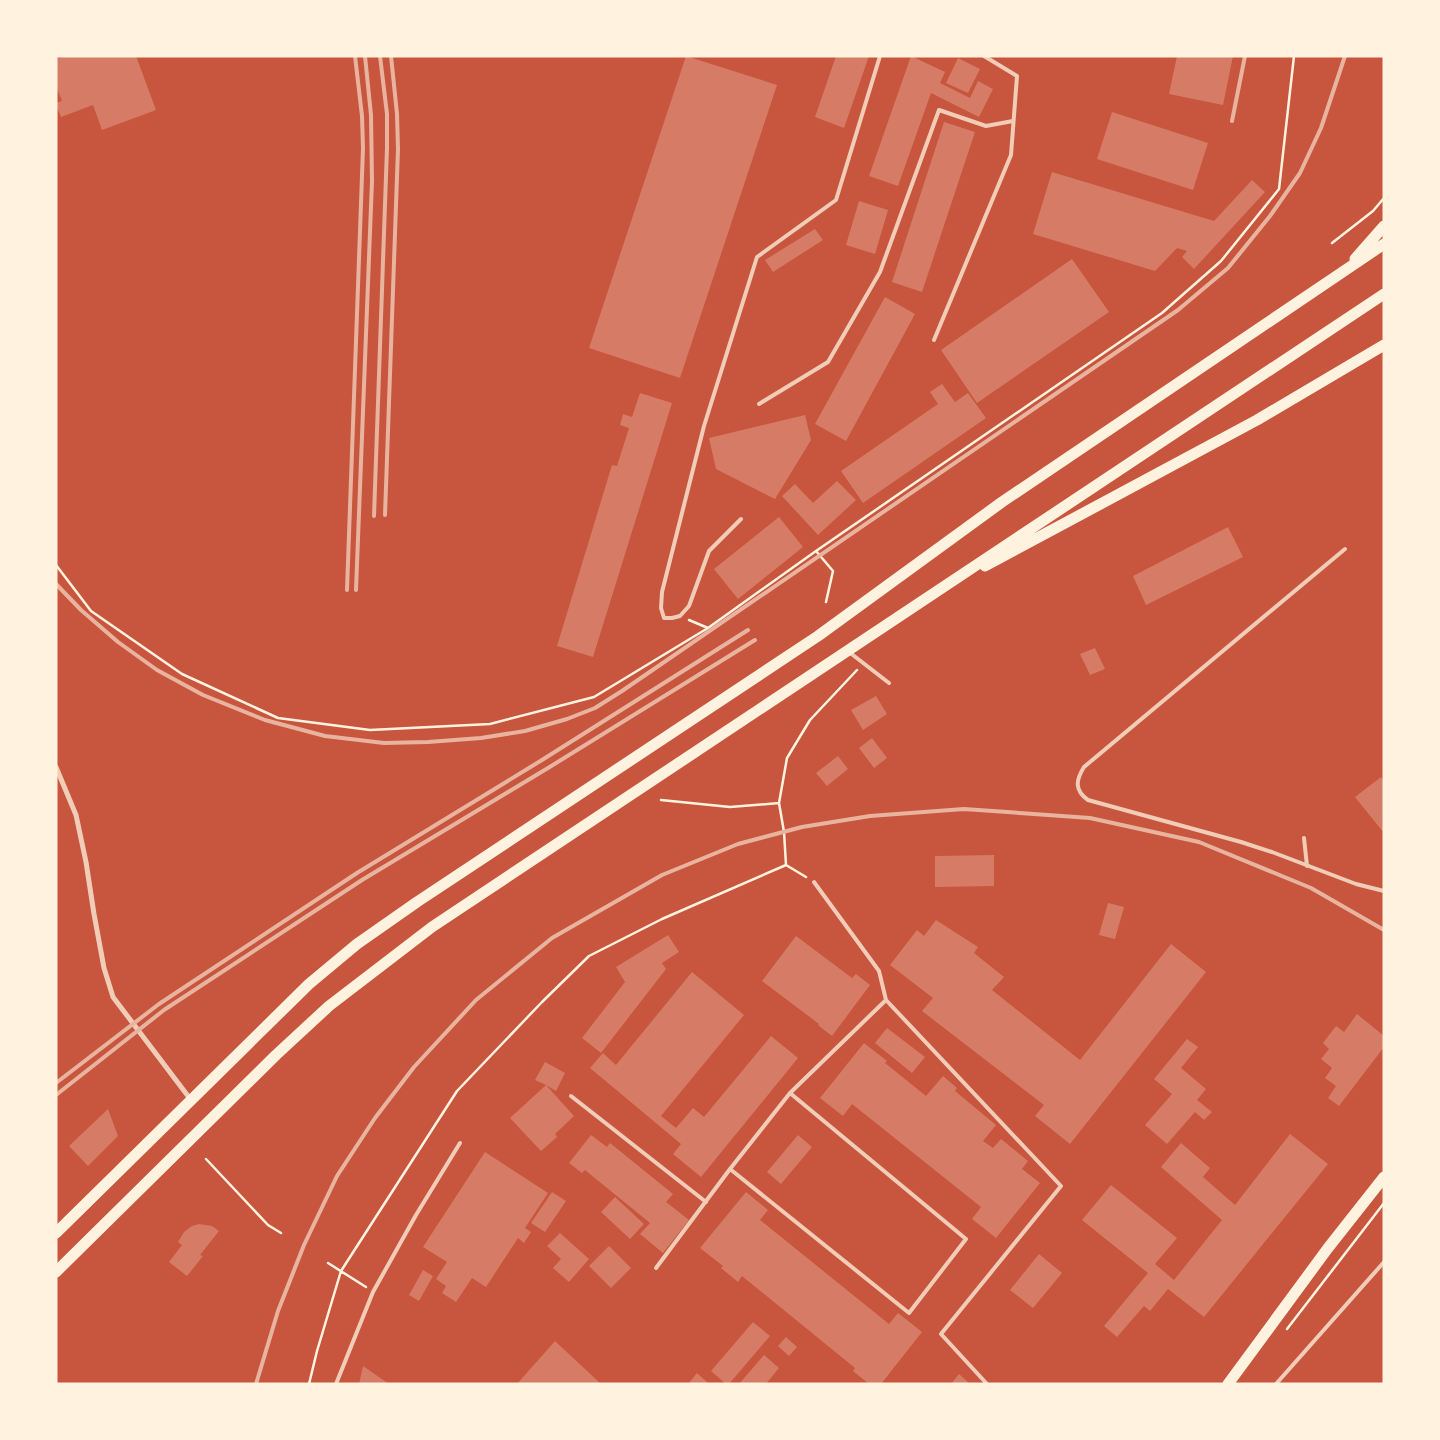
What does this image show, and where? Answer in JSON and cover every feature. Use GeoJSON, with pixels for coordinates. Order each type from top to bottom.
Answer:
{"type":"FeatureCollection","features":[{"type":"Feature","properties":{"kind":"main road"},"geometry":{"type":"LineString","coordinates":[[1344,271],[1384,226]]}},
{"type":"Feature","properties":{"kind":"main road"},"geometry":{"type":"LineString","coordinates":[[56,1233],[309,984],[356,944],[818,636],[1002,502],[1384,244]]}},
{"type":"Feature","properties":{"kind":"main road"},"geometry":{"type":"LineString","coordinates":[[56,1272],[276,1055],[329,1006],[432,927],[924,598],[1384,294]]}},
{"type":"Feature","properties":{"kind":"main road"},"geometry":{"type":"LineString","coordinates":[[924,598],[1257,420],[1384,345]]}},
{"type":"Feature","properties":{"kind":"main road"},"geometry":{"type":"LineString","coordinates":[[1228,1384],[1328,1248],[1384,1177]]}},
{"type":"Feature","properties":{"kind":"street"},"geometry":{"type":"LineString","coordinates":[[56,767],[76,815],[104,968],[113,997],[191,1101]]}},
{"type":"Feature","properties":{"kind":"lane"},"geometry":{"type":"LineString","coordinates":[[741,519],[709,551],[689,606],[680,616],[664,618],[661,608],[662,592],[704,426],[756,257],[836,200],[880,56]]}},
{"type":"Feature","properties":{"kind":"lane"},"geometry":{"type":"LineString","coordinates":[[934,340],[1011,155],[1016,76],[984,56]]}},
{"type":"Feature","properties":{"kind":"lane"},"geometry":{"type":"LineString","coordinates":[[759,404],[828,362],[880,272],[939,110],[986,126],[1013,121]]}},
{"type":"Feature","properties":{"kind":"lane"},"geometry":{"type":"LineString","coordinates":[[1345,549],[1084,767],[1079,776],[1078,787],[1081,796],[1088,800],[1241,842],[1356,884],[1384,891]]}},
{"type":"Feature","properties":{"kind":"lane"},"geometry":{"type":"LineString","coordinates":[[847,650],[888,684]]}},
{"type":"Feature","properties":{"kind":"lane"},"geometry":{"type":"LineString","coordinates":[[1304,838],[1307,866]]}},
{"type":"Feature","properties":{"kind":"lane"},"geometry":{"type":"LineString","coordinates":[[814,882],[879,971],[886,1000],[1061,1186],[941,1334],[987,1384]]}},
{"type":"Feature","properties":{"kind":"lane"},"geometry":{"type":"LineString","coordinates":[[656,1268],[790,1093],[886,1000]]}},
{"type":"Feature","properties":{"kind":"lane"},"geometry":{"type":"LineString","coordinates":[[730,1170],[909,1313],[966,1239],[790,1093]]}},
{"type":"Feature","properties":{"kind":"lane"},"geometry":{"type":"LineString","coordinates":[[571,1096],[706,1202]]}},
{"type":"Feature","properties":{"kind":"lane"},"geometry":{"type":"LineString","coordinates":[[336,1384],[373,1292],[416,1215],[460,1143]]}},
{"type":"Feature","properties":{"kind":"lane"},"geometry":{"type":"LineString","coordinates":[[1276,1384],[1384,1262]]}},
{"type":"Feature","properties":{"kind":"path"},"geometry":{"type":"LineString","coordinates":[[56,565],[91,611],[182,674],[278,718],[370,730],[490,724],[594,697],[708,628],[816,551],[1162,313],[1221,261],[1279,189],[1294,56]]}},
{"type":"Feature","properties":{"kind":"path"},"geometry":{"type":"LineString","coordinates":[[1332,244],[1373,211],[1384,198]]}},
{"type":"Feature","properties":{"kind":"path"},"geometry":{"type":"LineString","coordinates":[[816,551],[833,572],[826,602]]}},
{"type":"Feature","properties":{"kind":"path"},"geometry":{"type":"LineString","coordinates":[[680,616],[708,628]]}},
{"type":"Feature","properties":{"kind":"path"},"geometry":{"type":"LineString","coordinates":[[786,865],[784,832],[779,803],[787,758],[810,720],[863,664]]}},
{"type":"Feature","properties":{"kind":"path"},"geometry":{"type":"LineString","coordinates":[[661,800],[730,807],[779,803]]}},
{"type":"Feature","properties":{"kind":"path"},"geometry":{"type":"LineString","coordinates":[[786,865],[814,882]]}},
{"type":"Feature","properties":{"kind":"path"},"geometry":{"type":"LineString","coordinates":[[309,1384],[341,1271],[457,1091],[589,956],[662,919],[786,865]]}},
{"type":"Feature","properties":{"kind":"path"},"geometry":{"type":"LineString","coordinates":[[206,1159],[268,1225],[281,1233]]}},
{"type":"Feature","properties":{"kind":"path"},"geometry":{"type":"LineString","coordinates":[[1287,1329],[1384,1203]]}},
{"type":"Feature","properties":{"kind":"path"},"geometry":{"type":"LineString","coordinates":[[328,1263],[373,1292]]}},
{"type":"Feature","properties":{"kind":"building"},"geometry":{"type":"Polygon","coordinates":[[[64,56],[136,56],[156,110],[102,130],[93,105],[61,117],[56,105],[56,103],[62,101],[56,86],[56,59],[64,56]]]}},
{"type":"Feature","properties":{"kind":"building"},"geometry":{"type":"Polygon","coordinates":[[[686,56],[777,85],[680,378],[589,348],[686,56]]]}},
{"type":"Feature","properties":{"kind":"building"},"geometry":{"type":"Polygon","coordinates":[[[836,56],[869,56],[844,128],[815,117],[836,56]]]}},
{"type":"Feature","properties":{"kind":"building"},"geometry":{"type":"Polygon","coordinates":[[[911,56],[945,72],[940,83],[970,98],[978,81],[993,89],[979,117],[931,93],[898,186],[869,176],[911,56]]]}},
{"type":"Feature","properties":{"kind":"building"},"geometry":{"type":"Polygon","coordinates":[[[1177,56],[1233,56],[1223,105],[1169,94],[1177,56]]]}},
{"type":"Feature","properties":{"kind":"building"},"geometry":{"type":"Polygon","coordinates":[[[958,58],[980,69],[968,93],[946,83],[958,58]]]}},
{"type":"Feature","properties":{"kind":"building"},"geometry":{"type":"Polygon","coordinates":[[[1112,112],[1208,143],[1193,190],[1097,159],[1112,112]]]}},
{"type":"Feature","properties":{"kind":"building"},"geometry":{"type":"Polygon","coordinates":[[[944,122],[975,132],[922,292],[892,282],[944,122]]]}},
{"type":"Feature","properties":{"kind":"building"},"geometry":{"type":"Polygon","coordinates":[[[1052,172],[1214,221],[1252,180],[1265,192],[1194,269],[1182,257],[1187,251],[1177,248],[1155,271],[1033,234],[1052,172]]]}},
{"type":"Feature","properties":{"kind":"building"},"geometry":{"type":"Polygon","coordinates":[[[859,201],[888,210],[875,254],[846,245],[859,201]]]}},
{"type":"Feature","properties":{"kind":"building"},"geometry":{"type":"Polygon","coordinates":[[[815,229],[823,240],[773,272],[765,260],[815,229]]]}},
{"type":"Feature","properties":{"kind":"building"},"geometry":{"type":"Polygon","coordinates":[[[1072,259],[1109,312],[977,403],[941,350],[1072,259]]]}},
{"type":"Feature","properties":{"kind":"building"},"geometry":{"type":"Polygon","coordinates":[[[885,297],[915,314],[846,441],[815,424],[885,297]]]}},
{"type":"Feature","properties":{"kind":"building"},"geometry":{"type":"Polygon","coordinates":[[[942,384],[955,402],[968,393],[986,418],[863,503],[841,471],[938,404],[930,392],[942,384]]]}},
{"type":"Feature","properties":{"kind":"building"},"geometry":{"type":"Polygon","coordinates":[[[640,393],[672,403],[593,657],[557,646],[612,465],[617,466],[629,428],[620,425],[623,414],[632,417],[640,393]]]}},
{"type":"Feature","properties":{"kind":"building"},"geometry":{"type":"Polygon","coordinates":[[[805,415],[811,440],[775,499],[716,469],[709,438],[805,415]]]}},
{"type":"Feature","properties":{"kind":"building"},"geometry":{"type":"Polygon","coordinates":[[[837,481],[856,500],[818,535],[782,496],[795,484],[813,503],[837,481]]]}},
{"type":"Feature","properties":{"kind":"building"},"geometry":{"type":"Polygon","coordinates":[[[779,517],[803,547],[738,599],[714,569],[779,517]]]}},
{"type":"Feature","properties":{"kind":"building"},"geometry":{"type":"Polygon","coordinates":[[[1228,527],[1243,557],[1146,605],[1133,576],[1228,527]]]}},
{"type":"Feature","properties":{"kind":"building"},"geometry":{"type":"Polygon","coordinates":[[[1095,648],[1105,669],[1090,675],[1080,654],[1095,648]]]}},
{"type":"Feature","properties":{"kind":"building"},"geometry":{"type":"Polygon","coordinates":[[[876,696],[887,714],[863,730],[851,710],[876,696]]]}},
{"type":"Feature","properties":{"kind":"building"},"geometry":{"type":"Polygon","coordinates":[[[872,738],[887,758],[874,768],[859,748],[872,738]]]}},
{"type":"Feature","properties":{"kind":"building"},"geometry":{"type":"Polygon","coordinates":[[[838,756],[848,769],[827,786],[816,773],[838,756]]]}},
{"type":"Feature","properties":{"kind":"building"},"geometry":{"type":"Polygon","coordinates":[[[1381,777],[1384,781],[1384,833],[1355,797],[1381,777]]]}},
{"type":"Feature","properties":{"kind":"building"},"geometry":{"type":"Polygon","coordinates":[[[994,855],[994,886],[935,887],[935,856],[994,855]]]}},
{"type":"Feature","properties":{"kind":"building"},"geometry":{"type":"Polygon","coordinates":[[[1108,903],[1124,907],[1115,939],[1099,935],[1108,903]]]}},
{"type":"Feature","properties":{"kind":"building"},"geometry":{"type":"Polygon","coordinates":[[[936,920],[978,947],[974,953],[1004,977],[992,990],[1080,1060],[1171,944],[1206,972],[1070,1144],[1035,1116],[1044,1105],[922,1011],[933,998],[890,965],[917,930],[924,936],[936,920]]]}},
{"type":"Feature","properties":{"kind":"building"},"geometry":{"type":"Polygon","coordinates":[[[668,935],[679,952],[662,963],[666,969],[601,1053],[582,1038],[625,982],[616,967],[668,935]]]}},
{"type":"Feature","properties":{"kind":"building"},"geometry":{"type":"Polygon","coordinates":[[[796,936],[852,978],[856,974],[870,985],[832,1036],[762,981],[796,936]]]}},
{"type":"Feature","properties":{"kind":"building"},"geometry":{"type":"Polygon","coordinates":[[[692,972],[744,1015],[661,1116],[676,1128],[693,1108],[704,1117],[771,1036],[798,1058],[701,1177],[673,1154],[681,1144],[590,1068],[603,1053],[616,1065],[692,972]]]}},
{"type":"Feature","properties":{"kind":"building"},"geometry":{"type":"Polygon","coordinates":[[[1357,1014],[1384,1036],[1384,1047],[1339,1106],[1328,1098],[1336,1086],[1325,1078],[1332,1068],[1321,1059],[1329,1049],[1323,1043],[1336,1026],[1344,1032],[1357,1014]]]}},
{"type":"Feature","properties":{"kind":"building"},"geometry":{"type":"Polygon","coordinates":[[[887,1028],[925,1057],[912,1073],[875,1043],[887,1028]]]}},
{"type":"Feature","properties":{"kind":"building"},"geometry":{"type":"Polygon","coordinates":[[[1187,1039],[1198,1047],[1181,1068],[1206,1089],[1197,1100],[1212,1112],[1204,1120],[1195,1112],[1167,1144],[1145,1125],[1172,1094],[1154,1079],[1187,1039]]]}},
{"type":"Feature","properties":{"kind":"building"},"geometry":{"type":"Polygon","coordinates":[[[864,1043],[887,1061],[885,1063],[926,1096],[943,1076],[957,1088],[955,1091],[996,1125],[983,1141],[993,1148],[1001,1139],[1028,1161],[1022,1169],[1040,1183],[996,1238],[972,1219],[981,1207],[852,1104],[843,1116],[820,1098],[864,1043]]]}},
{"type":"Feature","properties":{"kind":"building"},"geometry":{"type":"Polygon","coordinates":[[[545,1062],[565,1073],[556,1091],[535,1080],[545,1062]]]}},
{"type":"Feature","properties":{"kind":"building"},"geometry":{"type":"Polygon","coordinates":[[[546,1085],[574,1116],[555,1134],[557,1137],[541,1151],[510,1118],[546,1085]]]}},
{"type":"Feature","properties":{"kind":"building"},"geometry":{"type":"Polygon","coordinates":[[[108,1109],[118,1136],[88,1166],[69,1146],[108,1109]]]}},
{"type":"Feature","properties":{"kind":"building"},"geometry":{"type":"Polygon","coordinates":[[[1290,1134],[1328,1164],[1204,1317],[1168,1289],[1150,1311],[1144,1306],[1117,1337],[1104,1326],[1148,1273],[1082,1220],[1111,1185],[1177,1238],[1155,1264],[1174,1280],[1222,1220],[1161,1167],[1181,1143],[1210,1168],[1203,1177],[1235,1205],[1290,1134]]]}},
{"type":"Feature","properties":{"kind":"building"},"geometry":{"type":"Polygon","coordinates":[[[591,1135],[607,1147],[610,1143],[673,1194],[666,1202],[689,1220],[663,1253],[640,1234],[650,1223],[585,1170],[582,1173],[569,1163],[591,1135]]]}},
{"type":"Feature","properties":{"kind":"building"},"geometry":{"type":"Polygon","coordinates":[[[798,1135],[812,1147],[781,1184],[767,1172],[798,1135]]]}},
{"type":"Feature","properties":{"kind":"building"},"geometry":{"type":"Polygon","coordinates":[[[485,1152],[548,1193],[525,1228],[531,1232],[524,1243],[518,1238],[486,1287],[472,1278],[456,1302],[442,1293],[446,1286],[436,1279],[447,1262],[423,1247],[485,1152]]]}},
{"type":"Feature","properties":{"kind":"building"},"geometry":{"type":"Polygon","coordinates":[[[552,1192],[566,1201],[545,1232],[531,1223],[552,1192]]]}},
{"type":"Feature","properties":{"kind":"building"},"geometry":{"type":"Polygon","coordinates":[[[746,1192],[768,1210],[760,1220],[889,1324],[898,1313],[922,1332],[881,1384],[869,1384],[853,1371],[855,1368],[742,1276],[738,1282],[721,1268],[723,1266],[700,1248],[746,1192]]]}},
{"type":"Feature","properties":{"kind":"building"},"geometry":{"type":"Polygon","coordinates":[[[615,1197],[644,1224],[630,1239],[601,1212],[615,1197]]]}},
{"type":"Feature","properties":{"kind":"building"},"geometry":{"type":"Polygon","coordinates":[[[199,1224],[212,1226],[219,1231],[200,1255],[203,1256],[187,1276],[169,1262],[182,1245],[178,1242],[184,1232],[192,1226],[199,1224]]]}},
{"type":"Feature","properties":{"kind":"building"},"geometry":{"type":"Polygon","coordinates":[[[560,1233],[589,1259],[569,1282],[553,1268],[561,1259],[547,1246],[560,1233]]]}},
{"type":"Feature","properties":{"kind":"building"},"geometry":{"type":"Polygon","coordinates":[[[609,1246],[631,1268],[611,1288],[589,1266],[609,1246]]]}},
{"type":"Feature","properties":{"kind":"building"},"geometry":{"type":"Polygon","coordinates":[[[1039,1254],[1062,1273],[1033,1308],[1010,1290],[1039,1254]]]}},
{"type":"Feature","properties":{"kind":"building"},"geometry":{"type":"Polygon","coordinates":[[[423,1270],[433,1276],[419,1301],[409,1295],[423,1270]]]}},
{"type":"Feature","properties":{"kind":"building"},"geometry":{"type":"Polygon","coordinates":[[[753,1322],[770,1336],[729,1384],[726,1384],[711,1371],[753,1322]]]}},
{"type":"Feature","properties":{"kind":"building"},"geometry":{"type":"Polygon","coordinates":[[[786,1337],[797,1347],[789,1356],[778,1346],[786,1337]]]}},
{"type":"Feature","properties":{"kind":"building"},"geometry":{"type":"Polygon","coordinates":[[[555,1341],[601,1384],[517,1384],[555,1341]]]}},
{"type":"Feature","properties":{"kind":"building"},"geometry":{"type":"Polygon","coordinates":[[[764,1355],[779,1368],[766,1384],[739,1384],[764,1355]]]}},
{"type":"Feature","properties":{"kind":"building"},"geometry":{"type":"Polygon","coordinates":[[[363,1366],[389,1384],[359,1384],[363,1366]]]}},
{"type":"Feature","properties":{"kind":"building"},"geometry":{"type":"Polygon","coordinates":[[[697,1373],[709,1384],[688,1384],[697,1373]]]}},
{"type":"Feature","properties":{"kind":"building"},"geometry":{"type":"Polygon","coordinates":[[[959,1374],[970,1384],[951,1384],[959,1374]]]}},
{"type":"Feature","properties":{"kind":"railway"},"geometry":{"type":"LineString","coordinates":[[347,590],[363,148],[362,116],[355,56]]}},
{"type":"Feature","properties":{"kind":"railway"},"geometry":{"type":"LineString","coordinates":[[356,590],[372,181],[371,115],[365,56]]}},
{"type":"Feature","properties":{"kind":"railway"},"geometry":{"type":"LineString","coordinates":[[374,516],[387,148],[387,114],[380,56]]}},
{"type":"Feature","properties":{"kind":"railway"},"geometry":{"type":"LineString","coordinates":[[385,515],[398,149],[397,114],[391,56]]}},
{"type":"Feature","properties":{"kind":"railway"},"geometry":{"type":"LineString","coordinates":[[1232,121],[1245,56]]}},
{"type":"Feature","properties":{"kind":"railway"},"geometry":{"type":"LineString","coordinates":[[56,584],[81,610],[118,642],[157,670],[203,695],[265,720],[325,736],[384,743],[481,738],[525,731],[567,719],[595,708],[1178,310],[1228,268],[1270,216],[1300,173],[1321,128],[1345,56]]}},
{"type":"Feature","properties":{"kind":"railway"},"geometry":{"type":"LineString","coordinates":[[56,1083],[159,1004],[357,873],[542,760],[748,630]]}},
{"type":"Feature","properties":{"kind":"railway"},"geometry":{"type":"LineString","coordinates":[[56,1095],[164,1010],[362,880],[755,640]]}},
{"type":"Feature","properties":{"kind":"railway"},"geometry":{"type":"LineString","coordinates":[[256,1384],[278,1311],[304,1245],[337,1176],[375,1118],[414,1067],[476,1000],[552,938],[662,875],[738,844],[802,827],[870,816],[964,809],[1090,818],[1199,842],[1311,888],[1384,930]]}}]}
